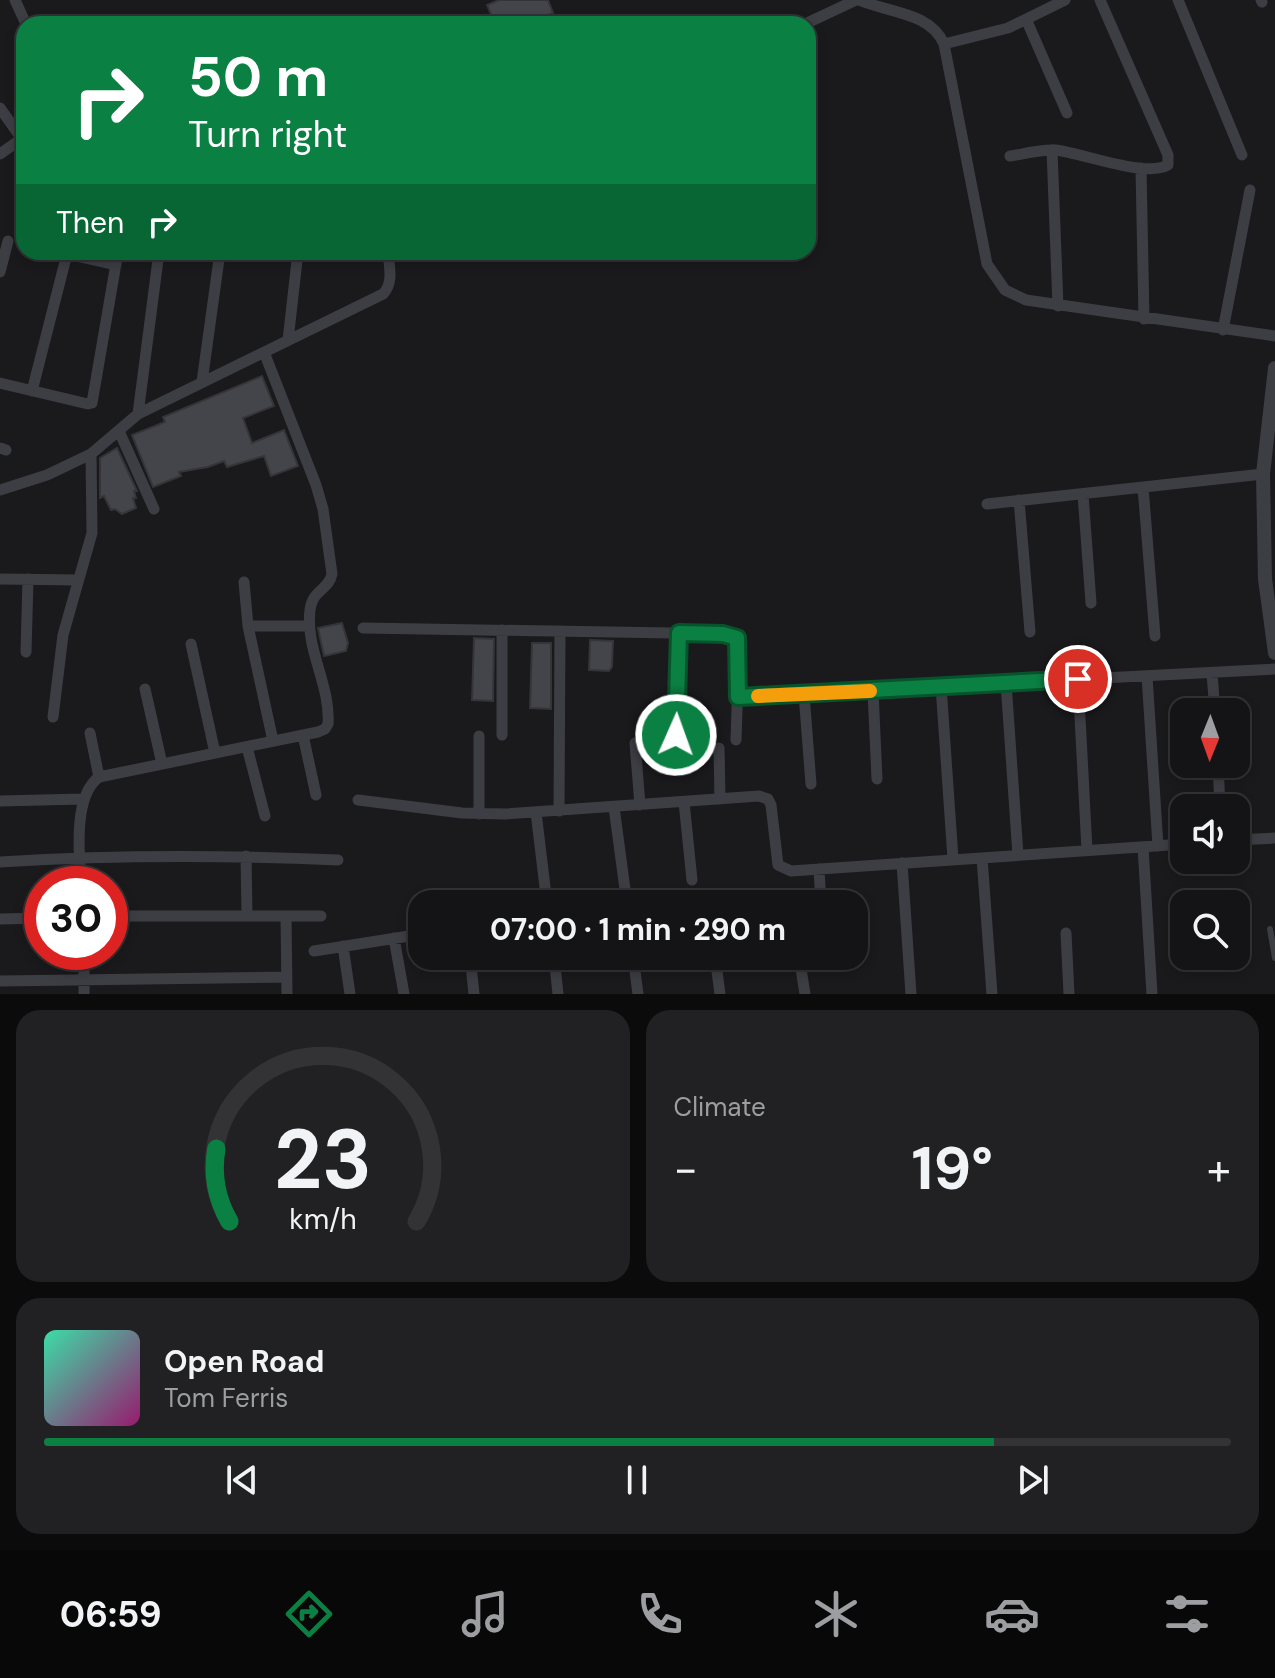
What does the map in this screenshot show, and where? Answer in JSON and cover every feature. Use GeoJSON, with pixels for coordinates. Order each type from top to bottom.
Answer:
{"type":"FeatureCollection","features":[{"type":"Feature","properties":{"kind":"street"},"geometry":{"type":"LineString","coordinates":[[816,19],[858,0],[933,25],[944,44],[987,264],[1005,290],[1026,300],[1058,306],[1275,336]]}},
{"type":"Feature","properties":{"kind":"street"},"geometry":{"type":"LineString","coordinates":[[944,44],[987,35],[1065,0]]}},
{"type":"Feature","properties":{"kind":"street"},"geometry":{"type":"LineString","coordinates":[[1010,156],[1052,150],[1141,168],[1162,169],[1168,165],[1168,155],[1100,0]]}},
{"type":"Feature","properties":{"kind":"street"},"geometry":{"type":"LineString","coordinates":[[1178,0],[1242,155]]}},
{"type":"Feature","properties":{"kind":"street"},"geometry":{"type":"LineString","coordinates":[[1026,19],[1067,113]]}},
{"type":"Feature","properties":{"kind":"street"},"geometry":{"type":"LineString","coordinates":[[0,108],[16,129]]}},
{"type":"Feature","properties":{"kind":"street"},"geometry":{"type":"LineString","coordinates":[[1052,150],[1058,306]]}},
{"type":"Feature","properties":{"kind":"street"},"geometry":{"type":"LineString","coordinates":[[1141,168],[1144,319]]}},
{"type":"Feature","properties":{"kind":"street"},"geometry":{"type":"LineString","coordinates":[[1223,330],[1250,190]]}},
{"type":"Feature","properties":{"kind":"street"},"geometry":{"type":"LineString","coordinates":[[0,272],[8,241]]}},
{"type":"Feature","properties":{"kind":"street"},"geometry":{"type":"LineString","coordinates":[[32,391],[66,260]]}},
{"type":"Feature","properties":{"kind":"street"},"geometry":{"type":"LineString","coordinates":[[96,260],[116,265]]}},
{"type":"Feature","properties":{"kind":"street"},"geometry":{"type":"LineString","coordinates":[[0,383],[92,403],[117,260]]}},
{"type":"Feature","properties":{"kind":"street"},"geometry":{"type":"LineString","coordinates":[[138,414],[158,260]]}},
{"type":"Feature","properties":{"kind":"street"},"geometry":{"type":"LineString","coordinates":[[202,382],[219,260]]}},
{"type":"Feature","properties":{"kind":"street"},"geometry":{"type":"LineString","coordinates":[[288,340],[297,260]]}},
{"type":"Feature","properties":{"kind":"street"},"geometry":{"type":"LineString","coordinates":[[0,490],[47,475],[91,454],[138,414],[383,294],[390,281],[389,260]]}},
{"type":"Feature","properties":{"kind":"street"},"geometry":{"type":"LineString","coordinates":[[80,866],[83,799],[91,782],[99,777],[325,729],[329,717],[309,626],[313,598],[330,581],[332,574],[323,509],[264,352]]}},
{"type":"Feature","properties":{"kind":"street"},"geometry":{"type":"LineString","coordinates":[[1275,368],[1263,474],[1265,579],[1275,653]]}},
{"type":"Feature","properties":{"kind":"street"},"geometry":{"type":"LineString","coordinates":[[119,431],[154,509]]}},
{"type":"Feature","properties":{"kind":"street"},"geometry":{"type":"LineString","coordinates":[[53,717],[60,654],[93,521],[91,454]]}},
{"type":"Feature","properties":{"kind":"street"},"geometry":{"type":"LineString","coordinates":[[987,504],[1263,474]]}},
{"type":"Feature","properties":{"kind":"street"},"geometry":{"type":"LineString","coordinates":[[1143,487],[1155,636]]}},
{"type":"Feature","properties":{"kind":"street"},"geometry":{"type":"LineString","coordinates":[[1083,494],[1091,603]]}},
{"type":"Feature","properties":{"kind":"street"},"geometry":{"type":"LineString","coordinates":[[1019,500],[1030,632]]}},
{"type":"Feature","properties":{"kind":"street"},"geometry":{"type":"LineString","coordinates":[[0,579],[78,580]]}},
{"type":"Feature","properties":{"kind":"street"},"geometry":{"type":"LineString","coordinates":[[26,652],[28,579]]}},
{"type":"Feature","properties":{"kind":"street"},"geometry":{"type":"LineString","coordinates":[[244,582],[248,626],[273,741]]}},
{"type":"Feature","properties":{"kind":"street"},"geometry":{"type":"LineString","coordinates":[[248,626],[309,626]]}},
{"type":"Feature","properties":{"kind":"street"},"geometry":{"type":"LineString","coordinates":[[363,628],[723,634],[737,638],[736,740]]}},
{"type":"Feature","properties":{"kind":"street"},"geometry":{"type":"LineString","coordinates":[[502,630],[502,735]]}},
{"type":"Feature","properties":{"kind":"street"},"geometry":{"type":"LineString","coordinates":[[559,811],[560,631]]}},
{"type":"Feature","properties":{"kind":"street"},"geometry":{"type":"LineString","coordinates":[[676,735],[679,633]]}},
{"type":"Feature","properties":{"kind":"street"},"geometry":{"type":"LineString","coordinates":[[191,644],[215,753]]}},
{"type":"Feature","properties":{"kind":"street"},"geometry":{"type":"LineString","coordinates":[[738,697],[1275,669]]}},
{"type":"Feature","properties":{"kind":"street"},"geometry":{"type":"LineString","coordinates":[[1212,673],[1214,698]]}},
{"type":"Feature","properties":{"kind":"street"},"geometry":{"type":"LineString","coordinates":[[1147,676],[1158,846]]}},
{"type":"Feature","properties":{"kind":"street"},"geometry":{"type":"LineString","coordinates":[[1078,679],[1087,850]]}},
{"type":"Feature","properties":{"kind":"street"},"geometry":{"type":"LineString","coordinates":[[1006,683],[1018,855]]}},
{"type":"Feature","properties":{"kind":"street"},"geometry":{"type":"LineString","coordinates":[[941,686],[953,859]]}},
{"type":"Feature","properties":{"kind":"street"},"geometry":{"type":"LineString","coordinates":[[145,689],[162,764]]}},
{"type":"Feature","properties":{"kind":"street"},"geometry":{"type":"LineString","coordinates":[[873,691],[877,779]]}},
{"type":"Feature","properties":{"kind":"street"},"geometry":{"type":"LineString","coordinates":[[804,694],[811,784]]}},
{"type":"Feature","properties":{"kind":"street"},"geometry":{"type":"LineString","coordinates":[[90,733],[99,777]]}},
{"type":"Feature","properties":{"kind":"street"},"geometry":{"type":"LineString","coordinates":[[303,735],[316,795]]}},
{"type":"Feature","properties":{"kind":"street"},"geometry":{"type":"LineString","coordinates":[[479,736],[479,814]]}},
{"type":"Feature","properties":{"kind":"street"},"geometry":{"type":"LineString","coordinates":[[635,743],[640,805]]}},
{"type":"Feature","properties":{"kind":"street"},"geometry":{"type":"LineString","coordinates":[[247,747],[265,816]]}},
{"type":"Feature","properties":{"kind":"street"},"geometry":{"type":"LineString","coordinates":[[719,748],[720,799]]}},
{"type":"Feature","properties":{"kind":"street"},"geometry":{"type":"LineString","coordinates":[[358,800],[479,814],[759,796],[768,799],[771,805],[778,865],[791,871],[1170,845]]}},
{"type":"Feature","properties":{"kind":"street"},"geometry":{"type":"LineString","coordinates":[[0,801],[83,799]]}},
{"type":"Feature","properties":{"kind":"street"},"geometry":{"type":"LineString","coordinates":[[684,802],[692,880]]}},
{"type":"Feature","properties":{"kind":"street"},"geometry":{"type":"LineString","coordinates":[[614,807],[625,890]]}},
{"type":"Feature","properties":{"kind":"street"},"geometry":{"type":"LineString","coordinates":[[536,812],[545,890]]}},
{"type":"Feature","properties":{"kind":"street"},"geometry":{"type":"LineString","coordinates":[[1250,839],[1275,838]]}},
{"type":"Feature","properties":{"kind":"street"},"geometry":{"type":"LineString","coordinates":[[1143,847],[1152,994]]}},
{"type":"Feature","properties":{"kind":"street"},"geometry":{"type":"LineString","coordinates":[[246,856],[247,916]]}},
{"type":"Feature","properties":{"kind":"street"},"geometry":{"type":"LineString","coordinates":[[0,862],[79,857],[246,856],[338,860]]}},
{"type":"Feature","properties":{"kind":"street"},"geometry":{"type":"LineString","coordinates":[[982,858],[992,994]]}},
{"type":"Feature","properties":{"kind":"street"},"geometry":{"type":"LineString","coordinates":[[902,863],[911,994]]}},
{"type":"Feature","properties":{"kind":"street"},"geometry":{"type":"LineString","coordinates":[[819,869],[820,890]]}},
{"type":"Feature","properties":{"kind":"street"},"geometry":{"type":"LineString","coordinates":[[128,916],[321,916]]}},
{"type":"Feature","properties":{"kind":"street"},"geometry":{"type":"LineString","coordinates":[[286,916],[287,994]]}},
{"type":"Feature","properties":{"kind":"street"},"geometry":{"type":"LineString","coordinates":[[1,919],[24,918]]}},
{"type":"Feature","properties":{"kind":"street"},"geometry":{"type":"LineString","coordinates":[[1066,933],[1069,994]]}},
{"type":"Feature","properties":{"kind":"street"},"geometry":{"type":"LineString","coordinates":[[314,951],[408,936]]}},
{"type":"Feature","properties":{"kind":"street"},"geometry":{"type":"LineString","coordinates":[[394,938],[404,994]]}},
{"type":"Feature","properties":{"kind":"street"},"geometry":{"type":"LineString","coordinates":[[343,946],[350,994]]}},
{"type":"Feature","properties":{"kind":"street"},"geometry":{"type":"LineString","coordinates":[[84,970],[84,994]]}},
{"type":"Feature","properties":{"kind":"street"},"geometry":{"type":"LineString","coordinates":[[471,970],[474,994]]}},
{"type":"Feature","properties":{"kind":"street"},"geometry":{"type":"LineString","coordinates":[[555,970],[558,994]]}},
{"type":"Feature","properties":{"kind":"street"},"geometry":{"type":"LineString","coordinates":[[635,970],[638,994]]}},
{"type":"Feature","properties":{"kind":"street"},"geometry":{"type":"LineString","coordinates":[[717,970],[720,994]]}},
{"type":"Feature","properties":{"kind":"street"},"geometry":{"type":"LineString","coordinates":[[801,970],[805,994]]}},
{"type":"Feature","properties":{"kind":"street"},"geometry":{"type":"LineString","coordinates":[[0,981],[286,977]]}},
{"type":"Feature","properties":{"kind":"lane"},"geometry":{"type":"LineString","coordinates":[[1270,929],[1275,958]]}},
{"type":"Feature","properties":{"kind":"building"},"geometry":{"type":"Polygon","coordinates":[[[499,0],[548,0],[553,13],[546,16],[492,16],[487,5],[499,0]]]}},
{"type":"Feature","properties":{"kind":"building"},"geometry":{"type":"Polygon","coordinates":[[[262,376],[274,406],[243,418],[252,443],[284,430],[298,466],[271,476],[264,456],[227,467],[224,461],[179,472],[181,476],[153,487],[132,435],[165,422],[163,417],[262,376]]]}},
{"type":"Feature","properties":{"kind":"building"},"geometry":{"type":"Polygon","coordinates":[[[117,448],[137,491],[134,491],[136,498],[133,498],[136,508],[122,514],[111,510],[104,496],[100,498],[100,458],[117,448]]]}},
{"type":"Feature","properties":{"kind":"building"},"geometry":{"type":"Polygon","coordinates":[[[342,623],[348,643],[346,651],[324,656],[318,628],[342,623]]]}},
{"type":"Feature","properties":{"kind":"building"},"geometry":{"type":"Polygon","coordinates":[[[474,638],[494,639],[493,701],[472,700],[474,638]]]}},
{"type":"Feature","properties":{"kind":"building"},"geometry":{"type":"Polygon","coordinates":[[[590,640],[613,641],[612,667],[609,671],[589,670],[590,640]]]}},
{"type":"Feature","properties":{"kind":"building"},"geometry":{"type":"Polygon","coordinates":[[[532,643],[551,643],[551,709],[530,708],[532,643]]]}},
{"type":"Feature","properties":{"kind":"slow traffic"},"geometry":{"type":"LineString","coordinates":[[758,696],[870,691]]}},
{"type":"Feature","properties":{"kind":"route"},"geometry":{"type":"LineString","coordinates":[[676,735],[679,633],[731,634],[737,638],[738,697],[1078,679]]}}]}
